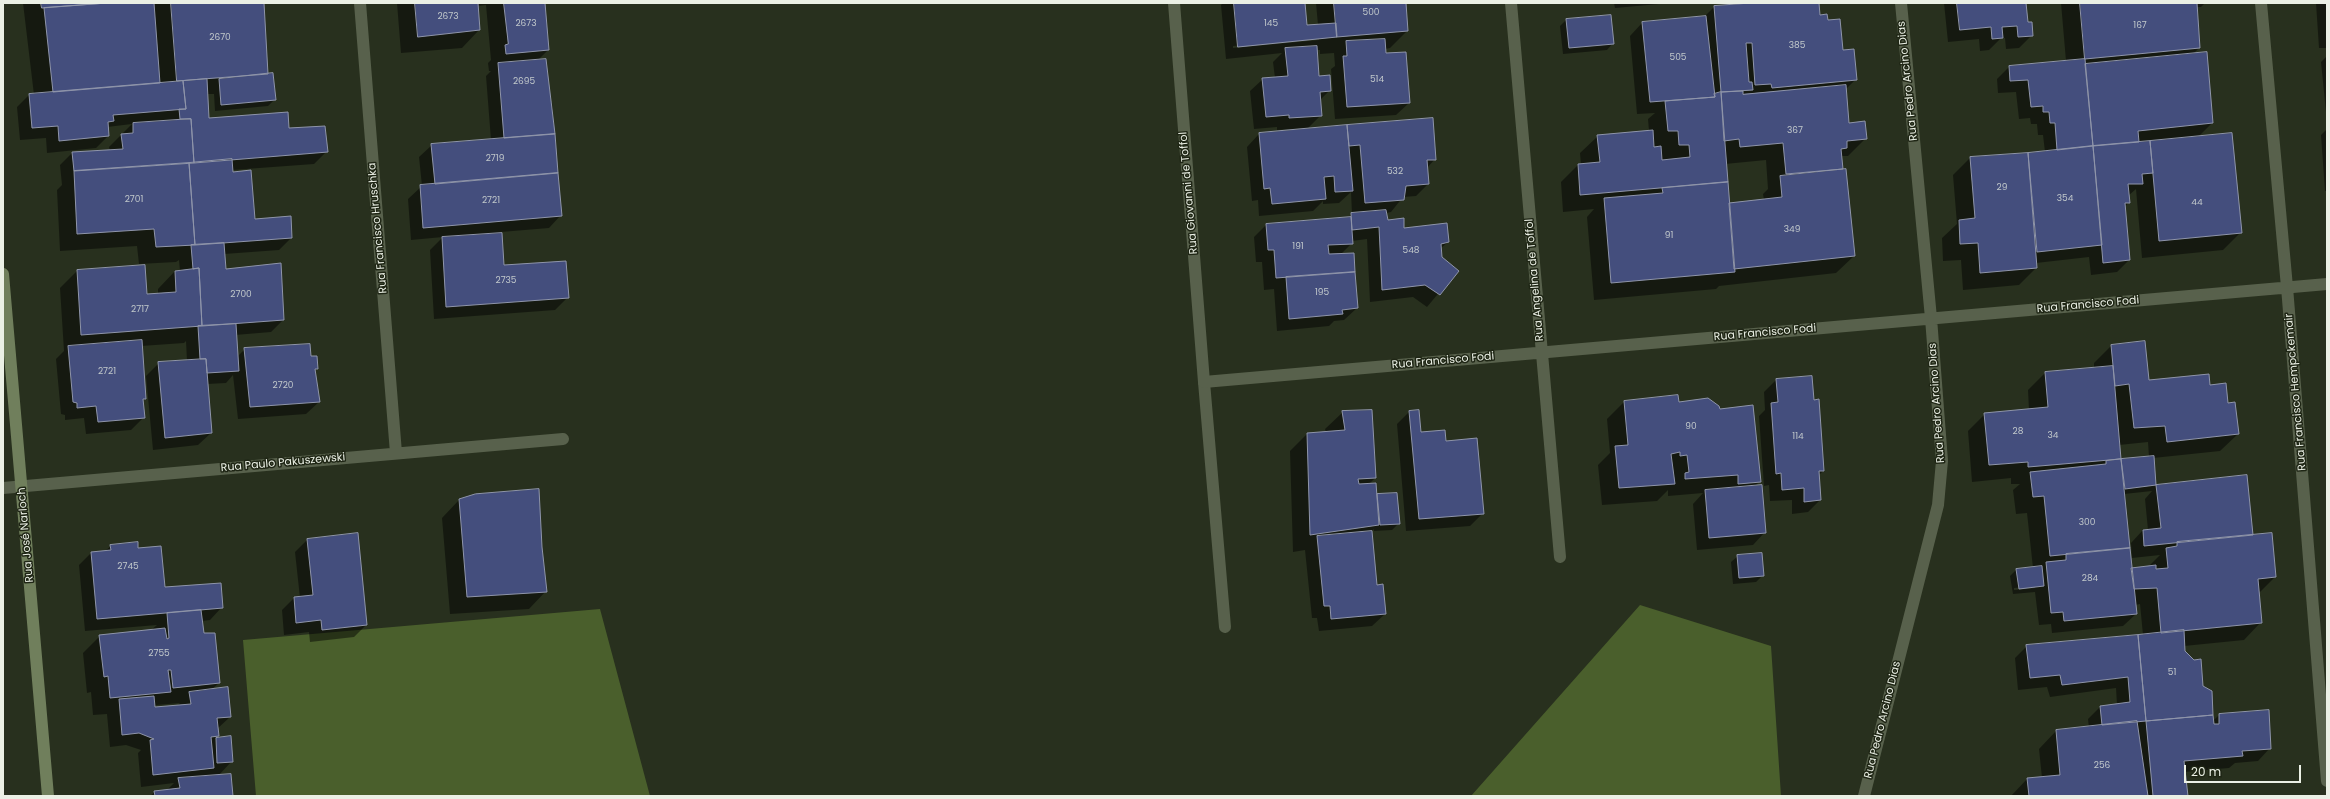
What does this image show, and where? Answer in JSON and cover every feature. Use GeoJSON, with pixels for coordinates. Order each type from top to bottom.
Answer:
{"type":"FeatureCollection","features":[{"type":"Feature","properties":{"kind":"main road","name":"Rua José Narloch"},"geometry":{"type":"LineString","coordinates":[[3,274],[48,796]]}},
{"type":"Feature","properties":{"kind":"street","name":"Rua Francisco Hruschka"},"geometry":{"type":"LineString","coordinates":[[360,3],[396,454]]}},
{"type":"Feature","properties":{"kind":"street","name":"Rua Giovanni de Toffol"},"geometry":{"type":"LineString","coordinates":[[1174,3],[1225,627]]}},
{"type":"Feature","properties":{"kind":"street","name":"Rua Angelina de Toffol"},"geometry":{"type":"LineString","coordinates":[[1511,3],[1560,557]]}},
{"type":"Feature","properties":{"kind":"street","name":"Rua Pedro Arcino Dias"},"geometry":{"type":"LineString","coordinates":[[1864,796],[1938,505],[1942,461],[1931,318],[1901,3]]}},
{"type":"Feature","properties":{"kind":"street","name":"Rua Francisco Hempckemair"},"geometry":{"type":"LineString","coordinates":[[2261,3],[2287,287],[2327,781]]}},
{"type":"Feature","properties":{"kind":"street","name":"Rua Francisco Fodi"},"geometry":{"type":"LineString","coordinates":[[1204,382],[2327,284]]}},
{"type":"Feature","properties":{"kind":"street","name":"Rua Paulo Pakuszewski"},"geometry":{"type":"LineString","coordinates":[[3,488],[563,439]]}},
{"type":"Feature","properties":{"kind":"green space"},"geometry":{"type":"Polygon","coordinates":[[[1640,605],[1771,646],[1781,796],[1471,796],[1640,605]]]}},
{"type":"Feature","properties":{"kind":"green space"},"geometry":{"type":"Polygon","coordinates":[[[600,609],[650,796],[256,796],[243,640],[600,609]]]}},
{"type":"Feature","properties":{"kind":"building"},"geometry":{"type":"Polygon","coordinates":[[[41,3],[107,3],[42,8],[41,3]]]}},
{"type":"Feature","properties":{"kind":"building"},"geometry":{"type":"Polygon","coordinates":[[[107,3],[154,3],[160,83],[53,92],[44,8],[107,3]]]}},
{"type":"Feature","properties":{"kind":"building"},"geometry":{"type":"Polygon","coordinates":[[[171,3],[264,3],[268,74],[177,81],[171,3]]]}},
{"type":"Feature","properties":{"kind":"building"},"geometry":{"type":"Polygon","coordinates":[[[415,3],[478,3],[480,30],[418,37],[415,3]]]}},
{"type":"Feature","properties":{"kind":"building"},"geometry":{"type":"Polygon","coordinates":[[[504,3],[545,3],[549,50],[506,54],[505,45],[508,44],[504,3]]]}},
{"type":"Feature","properties":{"kind":"building"},"geometry":{"type":"Polygon","coordinates":[[[1234,3],[1305,3],[1307,25],[1336,23],[1337,37],[1238,47],[1234,3]]]}},
{"type":"Feature","properties":{"kind":"building"},"geometry":{"type":"Polygon","coordinates":[[[1334,3],[1406,3],[1408,31],[1337,37],[1334,3]]]}},
{"type":"Feature","properties":{"kind":"building"},"geometry":{"type":"Polygon","coordinates":[[[1751,3],[1819,3],[1820,15],[1827,14],[1828,20],[1840,19],[1843,50],[1854,49],[1857,80],[1772,88],[1771,84],[1755,85],[1752,43],[1746,43],[1749,82],[1752,82],[1753,90],[1721,92],[1714,6],[1751,3]]]}},
{"type":"Feature","properties":{"kind":"building"},"geometry":{"type":"Polygon","coordinates":[[[1957,3],[2026,3],[2028,22],[2032,22],[2033,36],[2018,37],[2017,26],[2002,27],[2003,38],[1992,39],[1991,27],[1960,30],[1957,3]]]}},
{"type":"Feature","properties":{"kind":"building"},"geometry":{"type":"Polygon","coordinates":[[[2080,3],[2197,3],[2200,48],[2085,59],[2080,3]]]}},
{"type":"Feature","properties":{"kind":"building"},"geometry":{"type":"Polygon","coordinates":[[[1611,15],[1614,44],[1569,48],[1566,19],[1611,15]]]}},
{"type":"Feature","properties":{"kind":"building"},"geometry":{"type":"Polygon","coordinates":[[[1706,16],[1715,97],[1650,102],[1642,22],[1706,16]]]}},
{"type":"Feature","properties":{"kind":"building"},"geometry":{"type":"Polygon","coordinates":[[[1385,39],[1386,53],[1406,52],[1410,103],[1347,107],[1343,56],[1347,56],[1346,41],[1385,39]]]}},
{"type":"Feature","properties":{"kind":"building"},"geometry":{"type":"Polygon","coordinates":[[[1317,46],[1319,76],[1330,75],[1331,91],[1320,92],[1322,116],[1289,118],[1289,115],[1266,117],[1262,78],[1288,76],[1285,48],[1317,46]]]}},
{"type":"Feature","properties":{"kind":"building"},"geometry":{"type":"Polygon","coordinates":[[[2207,52],[2213,123],[2138,131],[2139,142],[2093,146],[2085,64],[2207,52]]]}},
{"type":"Feature","properties":{"kind":"building"},"geometry":{"type":"Polygon","coordinates":[[[546,59],[555,134],[504,138],[498,63],[546,59]]]}},
{"type":"Feature","properties":{"kind":"building"},"geometry":{"type":"Polygon","coordinates":[[[2085,59],[2093,146],[2057,150],[2055,123],[2050,123],[2049,112],[2043,112],[2043,106],[2031,107],[2028,80],[2010,81],[2009,66],[2085,59]]]}},
{"type":"Feature","properties":{"kind":"building"},"geometry":{"type":"Polygon","coordinates":[[[273,73],[276,100],[221,105],[219,79],[273,73]]]}},
{"type":"Feature","properties":{"kind":"building"},"geometry":{"type":"Polygon","coordinates":[[[207,79],[209,118],[288,112],[289,128],[325,126],[328,152],[194,163],[191,119],[180,119],[179,109],[186,109],[183,81],[207,79]]]}},
{"type":"Feature","properties":{"kind":"building"},"geometry":{"type":"Polygon","coordinates":[[[183,81],[186,109],[113,115],[114,121],[108,122],[109,136],[59,141],[58,126],[32,128],[29,94],[183,81]]]}},
{"type":"Feature","properties":{"kind":"building"},"geometry":{"type":"Polygon","coordinates":[[[1846,85],[1849,123],[1865,121],[1867,139],[1847,141],[1847,148],[1841,149],[1843,169],[1786,174],[1783,143],[1740,147],[1739,139],[1724,141],[1721,92],[1743,91],[1743,94],[1846,85]]]}},
{"type":"Feature","properties":{"kind":"building"},"geometry":{"type":"Polygon","coordinates":[[[1721,92],[1728,182],[1580,195],[1578,164],[1600,162],[1597,135],[1653,130],[1654,147],[1661,146],[1662,160],[1690,157],[1689,145],[1679,145],[1678,131],[1668,131],[1665,101],[1715,97],[1714,94],[1721,92]]]}},
{"type":"Feature","properties":{"kind":"building"},"geometry":{"type":"Polygon","coordinates":[[[1433,118],[1436,160],[1427,160],[1429,184],[1406,186],[1404,200],[1365,203],[1360,145],[1349,146],[1347,125],[1433,118]]]}},
{"type":"Feature","properties":{"kind":"building"},"geometry":{"type":"Polygon","coordinates":[[[191,119],[194,163],[74,171],[72,152],[123,149],[121,134],[133,133],[133,123],[191,119]]]}},
{"type":"Feature","properties":{"kind":"building"},"geometry":{"type":"Polygon","coordinates":[[[1347,125],[1353,191],[1335,192],[1334,176],[1324,177],[1326,199],[1272,204],[1270,188],[1264,189],[1259,133],[1347,125]]]}},
{"type":"Feature","properties":{"kind":"building"},"geometry":{"type":"Polygon","coordinates":[[[2232,133],[2242,233],[2159,241],[2150,141],[2232,133]]]}},
{"type":"Feature","properties":{"kind":"building"},"geometry":{"type":"Polygon","coordinates":[[[555,134],[558,173],[435,184],[431,144],[555,134]]]}},
{"type":"Feature","properties":{"kind":"building"},"geometry":{"type":"Polygon","coordinates":[[[2150,141],[2153,173],[2142,174],[2143,184],[2128,184],[2130,203],[2125,203],[2130,260],[2103,263],[2093,146],[2150,141]]]}},
{"type":"Feature","properties":{"kind":"building"},"geometry":{"type":"Polygon","coordinates":[[[2093,146],[2102,245],[2037,252],[2028,153],[2093,146]]]}},
{"type":"Feature","properties":{"kind":"building"},"geometry":{"type":"Polygon","coordinates":[[[2028,153],[2037,268],[1980,273],[1978,243],[1960,244],[1959,220],[1975,218],[1970,157],[2028,153]]]}},
{"type":"Feature","properties":{"kind":"building"},"geometry":{"type":"Polygon","coordinates":[[[232,159],[233,172],[251,170],[255,219],[291,216],[292,238],[195,245],[189,163],[232,159]]]}},
{"type":"Feature","properties":{"kind":"building"},"geometry":{"type":"Polygon","coordinates":[[[189,163],[195,245],[156,247],[154,229],[77,234],[74,171],[189,163]]]}},
{"type":"Feature","properties":{"kind":"building"},"geometry":{"type":"Polygon","coordinates":[[[1846,169],[1855,256],[1734,269],[1729,203],[1782,197],[1780,176],[1846,169]]]}},
{"type":"Feature","properties":{"kind":"building"},"geometry":{"type":"Polygon","coordinates":[[[558,173],[562,216],[423,228],[420,185],[558,173]]]}},
{"type":"Feature","properties":{"kind":"building"},"geometry":{"type":"Polygon","coordinates":[[[1728,182],[1735,272],[1611,283],[1604,198],[1663,193],[1662,188],[1728,182]]]}},
{"type":"Feature","properties":{"kind":"building"},"geometry":{"type":"Polygon","coordinates":[[[1386,210],[1388,220],[1404,218],[1404,228],[1447,223],[1449,242],[1441,244],[1442,257],[1459,271],[1440,295],[1425,285],[1382,290],[1379,227],[1352,230],[1351,213],[1386,210]]]}},
{"type":"Feature","properties":{"kind":"building"},"geometry":{"type":"Polygon","coordinates":[[[1351,217],[1353,244],[1328,245],[1329,254],[1354,253],[1355,272],[1276,278],[1274,250],[1268,250],[1266,224],[1351,217]]]}},
{"type":"Feature","properties":{"kind":"building"},"geometry":{"type":"Polygon","coordinates":[[[502,233],[504,265],[566,261],[569,298],[446,307],[442,237],[502,233]]]}},
{"type":"Feature","properties":{"kind":"building"},"geometry":{"type":"Polygon","coordinates":[[[224,243],[226,269],[281,263],[284,320],[202,326],[199,268],[193,269],[191,245],[224,243]]]}},
{"type":"Feature","properties":{"kind":"building"},"geometry":{"type":"Polygon","coordinates":[[[145,265],[147,294],[176,292],[175,271],[199,268],[202,326],[81,335],[77,270],[145,265]]]}},
{"type":"Feature","properties":{"kind":"building"},"geometry":{"type":"Polygon","coordinates":[[[1355,272],[1358,308],[1342,310],[1343,314],[1289,319],[1286,277],[1355,272]]]}},
{"type":"Feature","properties":{"kind":"building"},"geometry":{"type":"Polygon","coordinates":[[[236,324],[239,371],[207,373],[206,359],[200,359],[198,326],[236,324]]]}},
{"type":"Feature","properties":{"kind":"building"},"geometry":{"type":"Polygon","coordinates":[[[142,340],[146,399],[143,399],[145,418],[98,422],[96,406],[77,408],[77,403],[73,402],[68,346],[142,340]]]}},
{"type":"Feature","properties":{"kind":"building"},"geometry":{"type":"Polygon","coordinates":[[[2145,341],[2149,380],[2209,374],[2210,385],[2226,383],[2228,403],[2235,402],[2239,434],[2167,442],[2165,426],[2134,428],[2129,384],[2115,386],[2111,345],[2145,341]]]}},
{"type":"Feature","properties":{"kind":"building"},"geometry":{"type":"Polygon","coordinates":[[[310,344],[311,356],[317,356],[318,369],[315,369],[320,402],[250,407],[244,348],[310,344]]]}},
{"type":"Feature","properties":{"kind":"building"},"geometry":{"type":"Polygon","coordinates":[[[206,359],[212,433],[165,438],[158,362],[206,359]]]}},
{"type":"Feature","properties":{"kind":"building"},"geometry":{"type":"Polygon","coordinates":[[[2113,366],[2121,459],[2028,467],[2028,462],[1989,465],[1984,413],[2048,407],[2045,372],[2113,366]]]}},
{"type":"Feature","properties":{"kind":"building"},"geometry":{"type":"Polygon","coordinates":[[[1812,376],[1814,400],[1819,399],[1824,471],[1819,471],[1821,500],[1804,502],[1804,488],[1782,490],[1781,473],[1776,474],[1771,403],[1778,402],[1776,379],[1812,376]]]}},
{"type":"Feature","properties":{"kind":"building"},"geometry":{"type":"Polygon","coordinates":[[[1678,395],[1679,402],[1708,398],[1719,406],[1720,409],[1753,405],[1761,482],[1738,484],[1738,475],[1685,479],[1685,473],[1689,472],[1687,455],[1680,456],[1680,452],[1671,454],[1675,484],[1619,488],[1615,446],[1628,445],[1624,401],[1678,395]]]}},
{"type":"Feature","properties":{"kind":"building"},"geometry":{"type":"Polygon","coordinates":[[[1372,410],[1376,478],[1358,479],[1359,484],[1376,483],[1379,525],[1310,535],[1307,433],[1345,430],[1342,411],[1372,410]]]}},
{"type":"Feature","properties":{"kind":"building"},"geometry":{"type":"Polygon","coordinates":[[[1419,410],[1421,432],[1445,430],[1446,441],[1477,438],[1484,514],[1419,519],[1409,411],[1419,410]]]}},
{"type":"Feature","properties":{"kind":"building"},"geometry":{"type":"Polygon","coordinates":[[[2154,456],[2156,485],[2125,489],[2121,459],[2154,456]]]}},
{"type":"Feature","properties":{"kind":"building"},"geometry":{"type":"Polygon","coordinates":[[[2121,459],[2130,548],[2050,556],[2044,496],[2033,497],[2030,472],[2106,464],[2106,461],[2121,459]]]}},
{"type":"Feature","properties":{"kind":"building"},"geometry":{"type":"Polygon","coordinates":[[[2247,475],[2253,535],[2144,546],[2143,530],[2161,528],[2156,485],[2247,475]]]}},
{"type":"Feature","properties":{"kind":"building"},"geometry":{"type":"Polygon","coordinates":[[[1762,485],[1766,533],[1709,538],[1705,490],[1762,485]]]}},
{"type":"Feature","properties":{"kind":"building"},"geometry":{"type":"Polygon","coordinates":[[[539,489],[542,547],[547,592],[467,597],[459,499],[475,494],[539,489]]]}},
{"type":"Feature","properties":{"kind":"building"},"geometry":{"type":"Polygon","coordinates":[[[1397,493],[1400,524],[1380,525],[1377,494],[1397,493]]]}},
{"type":"Feature","properties":{"kind":"building"},"geometry":{"type":"Polygon","coordinates":[[[1372,531],[1377,585],[1383,584],[1386,614],[1331,619],[1330,606],[1324,606],[1317,536],[1372,531]]]}},
{"type":"Feature","properties":{"kind":"building"},"geometry":{"type":"Polygon","coordinates":[[[358,533],[367,625],[322,630],[321,620],[296,623],[294,597],[313,595],[307,539],[358,533]]]}},
{"type":"Feature","properties":{"kind":"building"},"geometry":{"type":"Polygon","coordinates":[[[2272,533],[2276,577],[2258,579],[2262,623],[2161,633],[2157,588],[2134,589],[2131,568],[2156,565],[2156,569],[2168,568],[2166,548],[2177,546],[2177,542],[2272,533]]]}},
{"type":"Feature","properties":{"kind":"building"},"geometry":{"type":"Polygon","coordinates":[[[138,542],[138,548],[161,546],[165,587],[221,583],[223,608],[97,619],[91,552],[111,550],[110,545],[138,542]]]}},
{"type":"Feature","properties":{"kind":"building"},"geometry":{"type":"Polygon","coordinates":[[[2130,548],[2137,614],[2064,621],[2063,612],[2051,613],[2046,562],[2066,560],[2066,554],[2130,548]]]}},
{"type":"Feature","properties":{"kind":"building"},"geometry":{"type":"Polygon","coordinates":[[[1762,553],[1764,576],[1739,578],[1737,555],[1762,553]]]}},
{"type":"Feature","properties":{"kind":"building"},"geometry":{"type":"Polygon","coordinates":[[[2042,566],[2044,586],[2019,589],[2016,569],[2042,566]]]}},
{"type":"Feature","properties":{"kind":"building"},"geometry":{"type":"Polygon","coordinates":[[[201,610],[204,633],[215,633],[220,683],[173,688],[171,670],[168,670],[171,692],[110,698],[108,676],[104,677],[99,635],[165,628],[167,639],[169,638],[167,613],[201,610]]]}},
{"type":"Feature","properties":{"kind":"building"},"geometry":{"type":"Polygon","coordinates":[[[2184,630],[2185,651],[2194,660],[2201,659],[2203,686],[2212,691],[2213,715],[2146,721],[2138,635],[2184,630]]]}},
{"type":"Feature","properties":{"kind":"building"},"geometry":{"type":"Polygon","coordinates":[[[2138,635],[2146,721],[2102,725],[2100,706],[2130,702],[2128,677],[2062,685],[2060,675],[2030,678],[2026,645],[2138,635]]]}},
{"type":"Feature","properties":{"kind":"building"},"geometry":{"type":"Polygon","coordinates":[[[228,687],[231,717],[217,718],[219,736],[211,737],[214,768],[153,775],[150,740],[154,739],[139,733],[122,735],[119,699],[154,696],[155,707],[191,704],[189,692],[228,687]]]}},
{"type":"Feature","properties":{"kind":"building"},"geometry":{"type":"Polygon","coordinates":[[[2269,710],[2271,749],[2242,751],[2243,756],[2184,761],[2188,796],[2153,796],[2146,721],[2213,715],[2214,724],[2219,724],[2219,714],[2269,710]]]}},
{"type":"Feature","properties":{"kind":"building"},"geometry":{"type":"Polygon","coordinates":[[[2137,721],[2148,796],[2029,796],[2027,778],[2060,775],[2056,730],[2137,721]]]}},
{"type":"Feature","properties":{"kind":"building"},"geometry":{"type":"Polygon","coordinates":[[[231,736],[233,762],[217,763],[216,738],[231,736]]]}},
{"type":"Feature","properties":{"kind":"building"},"geometry":{"type":"Polygon","coordinates":[[[231,774],[233,796],[155,796],[154,791],[180,788],[178,778],[231,774]]]}}]}
